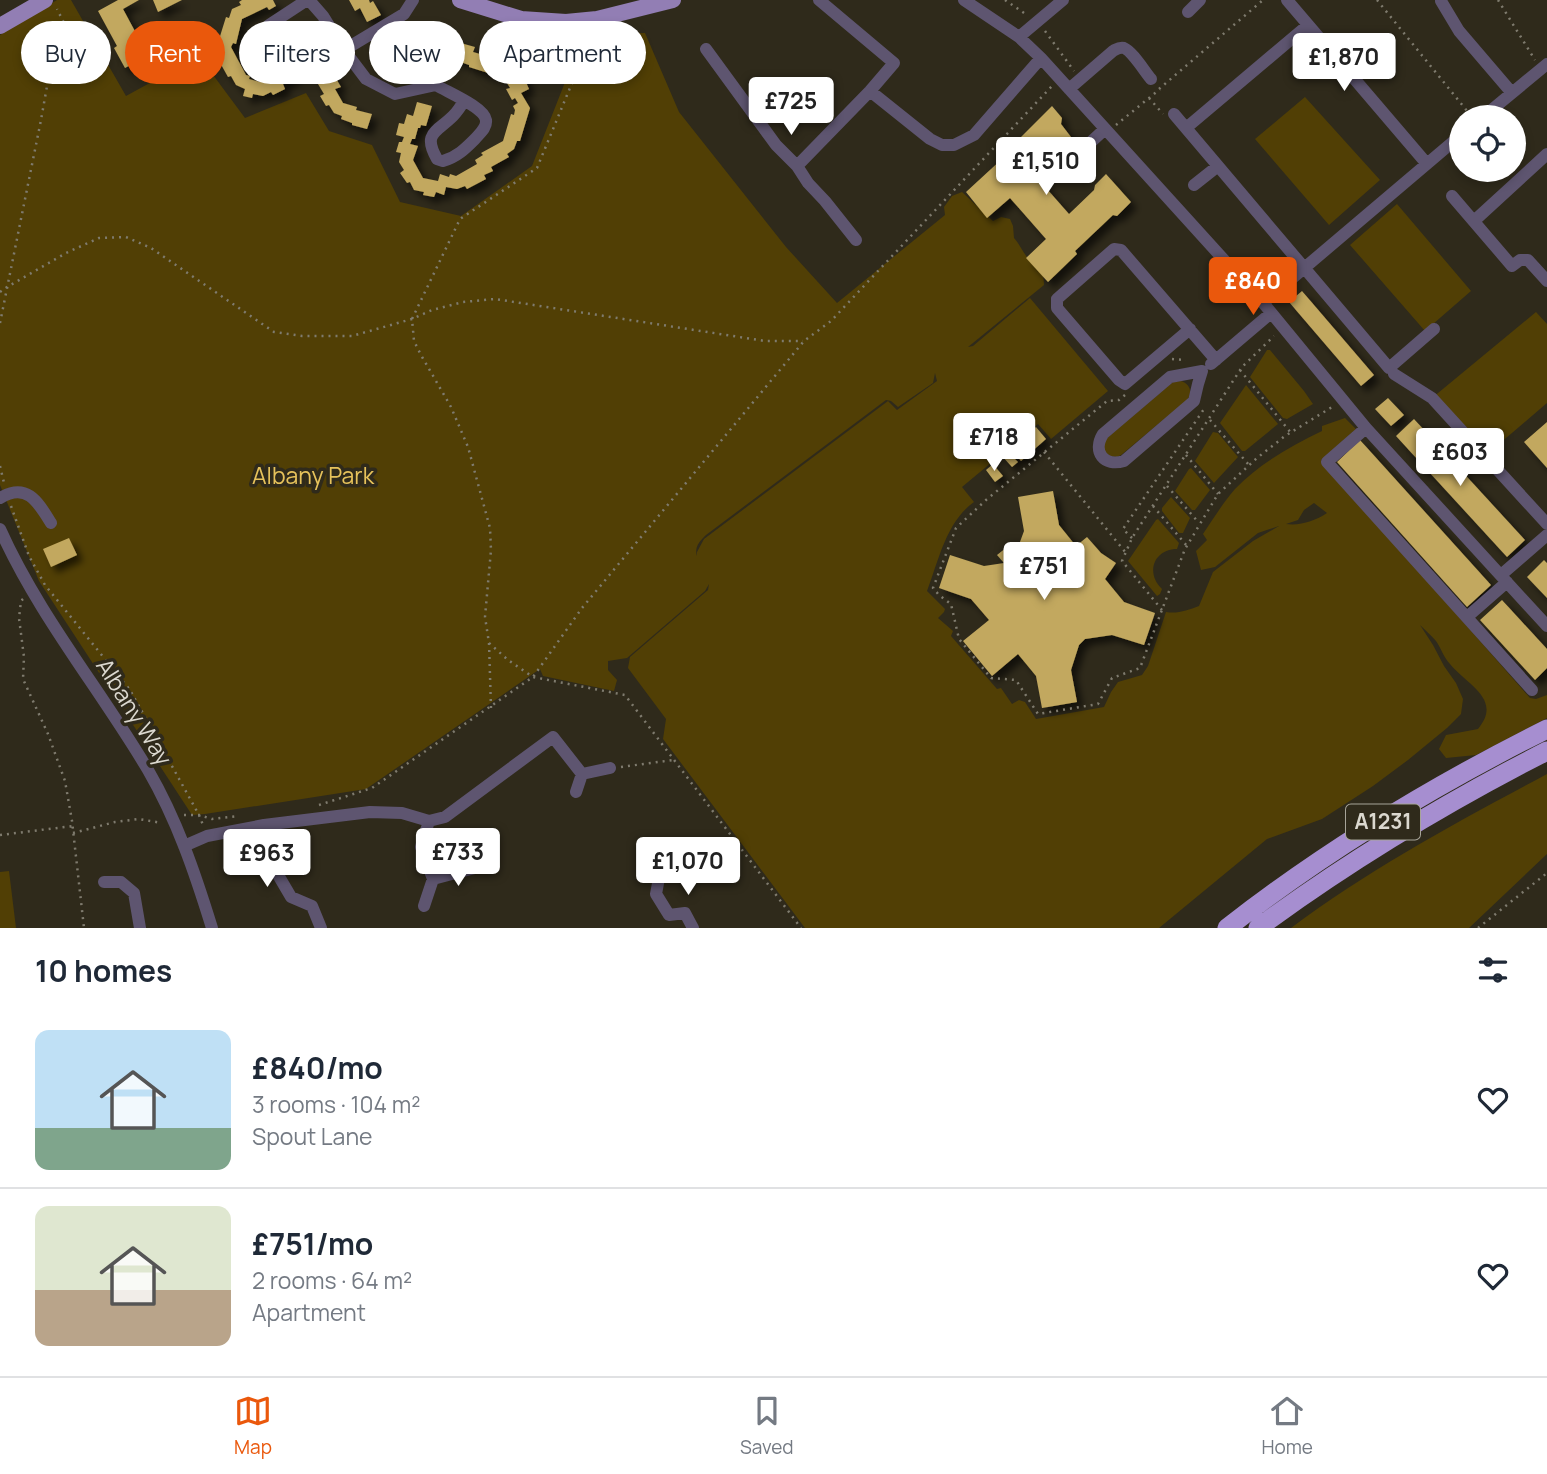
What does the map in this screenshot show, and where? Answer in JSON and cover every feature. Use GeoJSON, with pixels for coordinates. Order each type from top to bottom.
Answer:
{"type":"FeatureCollection","features":[{"type":"Feature","properties":{"kind":"highway","name":"A1231"},"geometry":{"type":"LineString","coordinates":[[1227,928],[1367,831],[1516,744],[1547,729]]}},
{"type":"Feature","properties":{"kind":"highway","name":"A1231"},"geometry":{"type":"LineString","coordinates":[[1258,928],[1403,831],[1547,751]]}},
{"type":"Feature","properties":{"kind":"main road"},"geometry":{"type":"LineString","coordinates":[[0,26],[45,0]]}},
{"type":"Feature","properties":{"kind":"main road"},"geometry":{"type":"LineString","coordinates":[[460,0],[503,7],[521,19],[576,22],[673,0]]}},
{"type":"Feature","properties":{"kind":"street"},"geometry":{"type":"LineString","coordinates":[[276,21],[308,0],[326,21]]}},
{"type":"Feature","properties":{"kind":"street"},"geometry":{"type":"LineString","coordinates":[[355,43],[404,14],[413,0]]}},
{"type":"Feature","properties":{"kind":"street"},"geometry":{"type":"LineString","coordinates":[[797,166],[894,63],[819,0]]}},
{"type":"Feature","properties":{"kind":"street"},"geometry":{"type":"LineString","coordinates":[[964,0],[1019,37],[1041,58],[1285,328],[1366,428],[1547,626]]}},
{"type":"Feature","properties":{"kind":"street"},"geometry":{"type":"LineString","coordinates":[[1019,37],[1063,0]]}},
{"type":"Feature","properties":{"kind":"street"},"geometry":{"type":"LineString","coordinates":[[1188,12],[1200,0]]}},
{"type":"Feature","properties":{"kind":"street"},"geometry":{"type":"LineString","coordinates":[[1287,0],[1427,164]]}},
{"type":"Feature","properties":{"kind":"street"},"geometry":{"type":"LineString","coordinates":[[1441,1],[1460,31],[1512,93]]}},
{"type":"Feature","properties":{"kind":"street"},"geometry":{"type":"LineString","coordinates":[[1186,128],[1308,25]]}},
{"type":"Feature","properties":{"kind":"street"},"geometry":{"type":"LineString","coordinates":[[1069,89],[1118,48],[1129,52],[1151,79]]}},
{"type":"Feature","properties":{"kind":"street"},"geometry":{"type":"LineString","coordinates":[[706,49],[776,145],[797,166],[856,240]]}},
{"type":"Feature","properties":{"kind":"street"},"geometry":{"type":"LineString","coordinates":[[870,91],[930,139],[942,145],[954,145],[974,135],[1041,58]]}},
{"type":"Feature","properties":{"kind":"street"},"geometry":{"type":"LineString","coordinates":[[355,64],[366,79],[396,94],[436,85],[480,110],[487,123],[484,130],[458,154],[443,161],[437,159],[430,143],[431,137],[455,115],[464,101]]}},
{"type":"Feature","properties":{"kind":"street"},"geometry":{"type":"LineString","coordinates":[[1498,105],[1544,67]]}},
{"type":"Feature","properties":{"kind":"street"},"geometry":{"type":"LineString","coordinates":[[1174,114],[1389,368],[1434,329]]}},
{"type":"Feature","properties":{"kind":"street"},"geometry":{"type":"LineString","coordinates":[[1054,177],[1106,130]]}},
{"type":"Feature","properties":{"kind":"street"},"geometry":{"type":"LineString","coordinates":[[1202,371],[1194,401],[1124,461],[1109,462],[1101,456],[1098,442],[1103,434],[1170,377],[1202,371],[1216,360],[1304,268],[1449,145]]}},
{"type":"Feature","properties":{"kind":"street"},"geometry":{"type":"LineString","coordinates":[[1474,221],[1547,154]]}},
{"type":"Feature","properties":{"kind":"street"},"geometry":{"type":"LineString","coordinates":[[1194,185],[1218,166]]}},
{"type":"Feature","properties":{"kind":"street"},"geometry":{"type":"LineString","coordinates":[[1452,196],[1512,266],[1520,260],[1528,260],[1547,281]]}},
{"type":"Feature","properties":{"kind":"street"},"geometry":{"type":"LineString","coordinates":[[1190,329],[1125,384],[1057,308],[1057,299],[1114,249],[1121,250],[1190,329],[1216,360]]}},
{"type":"Feature","properties":{"kind":"street"},"geometry":{"type":"LineString","coordinates":[[1394,374],[1432,398],[1547,524]]}},
{"type":"Feature","properties":{"kind":"street"},"geometry":{"type":"LineString","coordinates":[[1366,428],[1327,463],[1532,690]]}},
{"type":"Feature","properties":{"kind":"street"},"geometry":{"type":"LineString","coordinates":[[4,496],[25,493],[37,499],[51,523]]}},
{"type":"Feature","properties":{"kind":"street","name":"Albany Way"},"geometry":{"type":"LineString","coordinates":[[0,530],[32,593],[148,770],[184,846],[212,928]]}},
{"type":"Feature","properties":{"kind":"street"},"geometry":{"type":"LineString","coordinates":[[1467,617],[1547,535]]}},
{"type":"Feature","properties":{"kind":"street"},"geometry":{"type":"LineString","coordinates":[[184,846],[207,836],[264,825],[370,812],[402,813],[429,821],[445,817],[553,737],[582,774]]}},
{"type":"Feature","properties":{"kind":"street"},"geometry":{"type":"LineString","coordinates":[[582,774],[610,768]]}},
{"type":"Feature","properties":{"kind":"street"},"geometry":{"type":"LineString","coordinates":[[576,792],[582,774]]}},
{"type":"Feature","properties":{"kind":"street"},"geometry":{"type":"LineString","coordinates":[[424,906],[433,879],[421,847],[429,821]]}},
{"type":"Feature","properties":{"kind":"street"},"geometry":{"type":"LineString","coordinates":[[264,825],[274,868],[291,897],[312,906],[321,928]]}},
{"type":"Feature","properties":{"kind":"street"},"geometry":{"type":"LineString","coordinates":[[433,879],[486,865]]}},
{"type":"Feature","properties":{"kind":"street"},"geometry":{"type":"LineString","coordinates":[[673,868],[659,878],[656,894],[669,915],[685,913],[693,928]]}},
{"type":"Feature","properties":{"kind":"street"},"geometry":{"type":"LineString","coordinates":[[104,882],[121,882],[134,893],[139,928]]}},
{"type":"Feature","properties":{"kind":"path"},"geometry":{"type":"LineString","coordinates":[[0,323],[52,58],[64,23],[52,0]]}},
{"type":"Feature","properties":{"kind":"path"},"geometry":{"type":"LineString","coordinates":[[1005,0],[1038,22],[1080,79]]}},
{"type":"Feature","properties":{"kind":"path"},"geometry":{"type":"LineString","coordinates":[[1106,130],[1160,89],[1263,0]]}},
{"type":"Feature","properties":{"kind":"path"},"geometry":{"type":"LineString","coordinates":[[1377,0],[1462,105]]}},
{"type":"Feature","properties":{"kind":"path"},"geometry":{"type":"LineString","coordinates":[[1499,0],[1544,67]]}},
{"type":"Feature","properties":{"kind":"path"},"geometry":{"type":"LineString","coordinates":[[317,805],[372,788],[533,677],[582,608],[804,341],[831,321],[1059,79]]}},
{"type":"Feature","properties":{"kind":"path"},"geometry":{"type":"LineString","coordinates":[[491,708],[489,643],[485,617],[491,550],[490,528],[468,447],[452,407],[414,341],[412,319],[460,219],[537,168],[572,84]]}},
{"type":"Feature","properties":{"kind":"path"},"geometry":{"type":"LineString","coordinates":[[0,292],[66,253],[99,238],[126,237],[151,248],[274,332],[302,336],[352,336],[412,319],[432,310],[463,302],[495,299],[765,341],[804,341]]}},
{"type":"Feature","properties":{"kind":"path"},"geometry":{"type":"LineString","coordinates":[[1162,610],[1122,561],[1132,538],[1240,370],[1285,328]]}},
{"type":"Feature","properties":{"kind":"path"},"geometry":{"type":"LineString","coordinates":[[1168,360],[1194,362],[1202,371]]}},
{"type":"Feature","properties":{"kind":"path"},"geometry":{"type":"LineString","coordinates":[[1240,370],[1291,433]]}},
{"type":"Feature","properties":{"kind":"path"},"geometry":{"type":"LineString","coordinates":[[1129,391],[1119,400],[1107,401],[986,499],[957,528],[933,588],[951,604],[958,639],[991,678],[1016,680],[1038,714],[1098,704],[1112,678],[1140,668],[1186,546],[1218,494],[1249,465],[1291,433],[1343,400]]}},
{"type":"Feature","properties":{"kind":"path"},"geometry":{"type":"LineString","coordinates":[[1132,538],[1123,530],[1207,403]]}},
{"type":"Feature","properties":{"kind":"path"},"geometry":{"type":"LineString","coordinates":[[1209,418],[1249,465]]}},
{"type":"Feature","properties":{"kind":"path"},"geometry":{"type":"LineString","coordinates":[[1044,452],[1126,553]]}},
{"type":"Feature","properties":{"kind":"path"},"geometry":{"type":"LineString","coordinates":[[1185,455],[1218,494]]}},
{"type":"Feature","properties":{"kind":"path"},"geometry":{"type":"LineString","coordinates":[[0,466],[4,496],[44,585],[130,690],[200,815]]}},
{"type":"Feature","properties":{"kind":"path"},"geometry":{"type":"LineString","coordinates":[[1166,485],[1199,523]]}},
{"type":"Feature","properties":{"kind":"path"},"geometry":{"type":"LineString","coordinates":[[1153,506],[1186,546]]}},
{"type":"Feature","properties":{"kind":"path"},"geometry":{"type":"LineString","coordinates":[[44,585],[21,601],[19,618],[24,657],[23,679],[48,734],[65,781],[73,826],[84,928]]}},
{"type":"Feature","properties":{"kind":"path"},"geometry":{"type":"LineString","coordinates":[[489,643],[533,677],[625,695],[802,928]]}},
{"type":"Feature","properties":{"kind":"path"},"geometry":{"type":"LineString","coordinates":[[610,768],[674,760]]}},
{"type":"Feature","properties":{"kind":"path"},"geometry":{"type":"LineString","coordinates":[[73,833],[139,819],[165,823],[181,815],[200,815],[212,819],[239,816]]}},
{"type":"Feature","properties":{"kind":"path"},"geometry":{"type":"LineString","coordinates":[[0,835],[73,826]]}},
{"type":"Feature","properties":{"kind":"path"},"geometry":{"type":"LineString","coordinates":[[1478,928],[1547,873]]}},
{"type":"Feature","properties":{"kind":"green space","name":"Albany Park"},"geometry":{"type":"Polygon","coordinates":[[[57,0],[71,0],[83,21],[23,21],[57,0]]]}},
{"type":"Feature","properties":{"kind":"green space","name":"Albany Park"},"geometry":{"type":"Polygon","coordinates":[[[21,22],[21,84],[111,84],[111,70],[126,96],[148,84],[220,84],[245,118],[306,93],[329,131],[372,145],[400,202],[461,216],[532,166],[564,84],[646,84],[646,35],[679,112],[786,247],[837,303],[945,215],[944,207],[952,196],[962,192],[993,221],[1001,217],[1010,219],[1014,238],[1027,257],[1042,271],[1044,279],[1044,285],[968,347],[973,346],[1030,298],[1108,391],[1051,439],[1038,424],[962,487],[974,502],[964,510],[950,531],[927,591],[945,609],[938,618],[953,631],[951,636],[997,689],[1001,688],[1012,704],[1019,700],[1025,702],[1036,719],[1104,707],[1118,682],[1142,675],[1148,666],[1166,612],[1179,612],[1199,606],[1213,572],[1253,541],[1279,526],[1258,533],[1215,567],[1201,570],[1196,551],[1207,540],[1203,534],[1231,494],[1244,480],[1276,456],[1322,431],[1322,426],[1345,418],[1356,429],[1321,460],[1530,698],[1547,695],[1547,718],[1476,755],[1446,758],[1439,749],[1446,735],[1478,729],[1487,709],[1480,693],[1450,664],[1436,641],[1420,625],[1456,683],[1463,699],[1461,714],[1408,760],[1322,819],[1267,839],[1159,928],[805,928],[663,739],[666,719],[628,668],[630,657],[708,590],[709,584],[705,591],[627,658],[608,661],[608,670],[617,680],[614,691],[543,676],[540,669],[366,789],[192,815],[39,581],[0,485],[0,35],[21,22]],[[935,373],[933,383],[898,407],[891,401],[886,400],[706,535],[697,547],[697,556],[704,539],[888,401],[897,410],[937,381],[935,373]],[[1314,503],[1304,510],[1298,520],[1286,524],[1307,522],[1327,513],[1314,503]]]}},
{"type":"Feature","properties":{"kind":"green space"},"geometry":{"type":"Polygon","coordinates":[[[1305,97],[1380,180],[1329,225],[1255,139],[1305,97]]]}},
{"type":"Feature","properties":{"kind":"green space"},"geometry":{"type":"Polygon","coordinates":[[[1397,204],[1471,291],[1425,331],[1350,245],[1397,204]]]}},
{"type":"Feature","properties":{"kind":"green space"},"geometry":{"type":"Polygon","coordinates":[[[1536,312],[1547,324],[1547,403],[1485,456],[1432,398],[1536,312]]]}},
{"type":"Feature","properties":{"kind":"green space"},"geometry":{"type":"Polygon","coordinates":[[[1267,350],[1270,350],[1313,404],[1287,419],[1283,418],[1250,377],[1267,350]]]}},
{"type":"Feature","properties":{"kind":"green space"},"geometry":{"type":"Polygon","coordinates":[[[1181,381],[1190,389],[1187,400],[1121,455],[1110,456],[1104,451],[1107,438],[1173,382],[1181,381]]]}},
{"type":"Feature","properties":{"kind":"green space"},"geometry":{"type":"Polygon","coordinates":[[[1246,385],[1278,424],[1242,451],[1220,423],[1246,385]]]}},
{"type":"Feature","properties":{"kind":"green space"},"geometry":{"type":"Polygon","coordinates":[[[1213,432],[1218,433],[1238,457],[1214,483],[1195,461],[1213,432]]]}},
{"type":"Feature","properties":{"kind":"green space"},"geometry":{"type":"Polygon","coordinates":[[[1191,468],[1210,490],[1195,510],[1175,491],[1191,468]]]}},
{"type":"Feature","properties":{"kind":"green space"},"geometry":{"type":"Polygon","coordinates":[[[1171,497],[1190,518],[1183,533],[1179,533],[1162,511],[1171,497]]]}},
{"type":"Feature","properties":{"kind":"green space"},"geometry":{"type":"Polygon","coordinates":[[[1158,519],[1179,543],[1177,549],[1163,553],[1154,563],[1154,576],[1162,589],[1157,596],[1128,561],[1158,519]]]}},
{"type":"Feature","properties":{"kind":"green space"},"geometry":{"type":"Polygon","coordinates":[[[1547,774],[1547,854],[1469,928],[1291,928],[1384,865],[1547,774]]]}},
{"type":"Feature","properties":{"kind":"green space"},"geometry":{"type":"Polygon","coordinates":[[[9,871],[16,928],[0,928],[0,872],[9,871]]]}},
{"type":"Feature","properties":{"kind":"building"},"geometry":{"type":"Polygon","coordinates":[[[118,0],[139,0],[123,9],[129,21],[125,21],[125,68],[114,48],[117,46],[111,35],[111,21],[103,21],[98,11],[118,0]]]}},
{"type":"Feature","properties":{"kind":"building"},"geometry":{"type":"Polygon","coordinates":[[[153,0],[182,0],[158,12],[153,0]]]}},
{"type":"Feature","properties":{"kind":"building"},"geometry":{"type":"Polygon","coordinates":[[[273,0],[276,6],[269,10],[267,7],[239,21],[236,44],[233,43],[231,47],[239,62],[239,84],[283,84],[285,89],[273,95],[271,92],[263,96],[253,94],[252,98],[243,96],[245,89],[236,85],[225,72],[225,21],[232,9],[241,5],[239,2],[273,0]]]}},
{"type":"Feature","properties":{"kind":"building"},"geometry":{"type":"Polygon","coordinates":[[[349,0],[369,0],[370,3],[373,1],[381,15],[367,22],[360,8],[355,11],[349,0]]]}},
{"type":"Feature","properties":{"kind":"building"},"geometry":{"type":"Polygon","coordinates":[[[465,44],[475,47],[473,52],[479,54],[479,70],[465,64],[465,44]]]}},
{"type":"Feature","properties":{"kind":"building"},"geometry":{"type":"Polygon","coordinates":[[[318,84],[339,84],[341,87],[335,89],[343,103],[372,114],[367,129],[341,119],[342,116],[334,113],[329,105],[326,106],[320,96],[324,94],[318,84]]]}},
{"type":"Feature","properties":{"kind":"building"},"geometry":{"type":"Polygon","coordinates":[[[508,84],[527,84],[529,89],[521,93],[530,108],[520,141],[517,141],[514,149],[507,154],[509,157],[491,167],[493,171],[484,175],[486,179],[467,189],[465,186],[457,189],[446,187],[444,195],[436,192],[434,197],[423,195],[424,192],[414,190],[410,182],[407,183],[400,173],[404,170],[399,162],[401,153],[396,152],[404,137],[396,135],[399,123],[404,124],[407,114],[413,116],[417,102],[432,106],[426,126],[421,125],[418,128],[415,139],[412,139],[410,144],[418,146],[413,160],[423,178],[438,181],[440,174],[456,176],[477,164],[475,160],[483,155],[481,153],[503,141],[511,114],[514,115],[513,106],[518,103],[515,98],[512,100],[506,89],[510,88],[508,84]]]}},
{"type":"Feature","properties":{"kind":"building"},"geometry":{"type":"Polygon","coordinates":[[[1052,106],[1062,118],[1061,124],[1071,137],[1032,172],[1069,214],[1106,174],[1131,202],[1075,251],[1077,254],[1048,282],[1026,258],[1046,239],[1010,198],[987,218],[966,192],[1016,146],[1014,144],[1052,106]]]}},
{"type":"Feature","properties":{"kind":"building"},"geometry":{"type":"Polygon","coordinates":[[[1302,291],[1374,375],[1361,386],[1289,302],[1302,291]]]}},
{"type":"Feature","properties":{"kind":"building"},"geometry":{"type":"Polygon","coordinates":[[[1388,398],[1404,415],[1391,426],[1375,409],[1388,398]]]}},
{"type":"Feature","properties":{"kind":"building"},"geometry":{"type":"Polygon","coordinates":[[[1414,419],[1525,540],[1507,557],[1396,436],[1414,419]]]}},
{"type":"Feature","properties":{"kind":"building"},"geometry":{"type":"Polygon","coordinates":[[[1547,422],[1547,468],[1524,442],[1547,422]]]}},
{"type":"Feature","properties":{"kind":"building"},"geometry":{"type":"Polygon","coordinates":[[[1036,427],[1046,439],[1021,461],[1017,456],[1014,458],[1018,462],[1012,467],[1002,456],[1008,451],[1010,453],[1010,449],[1036,427]]]}},
{"type":"Feature","properties":{"kind":"building"},"geometry":{"type":"Polygon","coordinates":[[[1360,440],[1491,585],[1467,607],[1337,462],[1360,440]]]}},
{"type":"Feature","properties":{"kind":"building"},"geometry":{"type":"Polygon","coordinates":[[[993,464],[1003,476],[995,482],[986,470],[993,464]]]}},
{"type":"Feature","properties":{"kind":"building"},"geometry":{"type":"Polygon","coordinates":[[[1053,491],[1059,525],[1076,546],[1087,537],[1101,553],[1116,563],[1105,579],[1124,602],[1155,613],[1144,645],[1112,635],[1085,639],[1079,645],[1071,670],[1077,702],[1042,708],[1036,676],[1018,654],[992,676],[963,641],[989,620],[971,599],[939,588],[950,555],[984,566],[1004,563],[997,555],[1012,543],[1017,550],[1024,531],[1018,497],[1053,491]]]}},
{"type":"Feature","properties":{"kind":"building"},"geometry":{"type":"Polygon","coordinates":[[[69,538],[77,555],[51,567],[43,549],[69,538]]]}},
{"type":"Feature","properties":{"kind":"building"},"geometry":{"type":"Polygon","coordinates":[[[1544,560],[1547,563],[1547,598],[1527,577],[1544,560]]]}},
{"type":"Feature","properties":{"kind":"building"},"geometry":{"type":"Polygon","coordinates":[[[1502,600],[1547,649],[1547,668],[1535,680],[1480,620],[1502,600]]]}}]}
